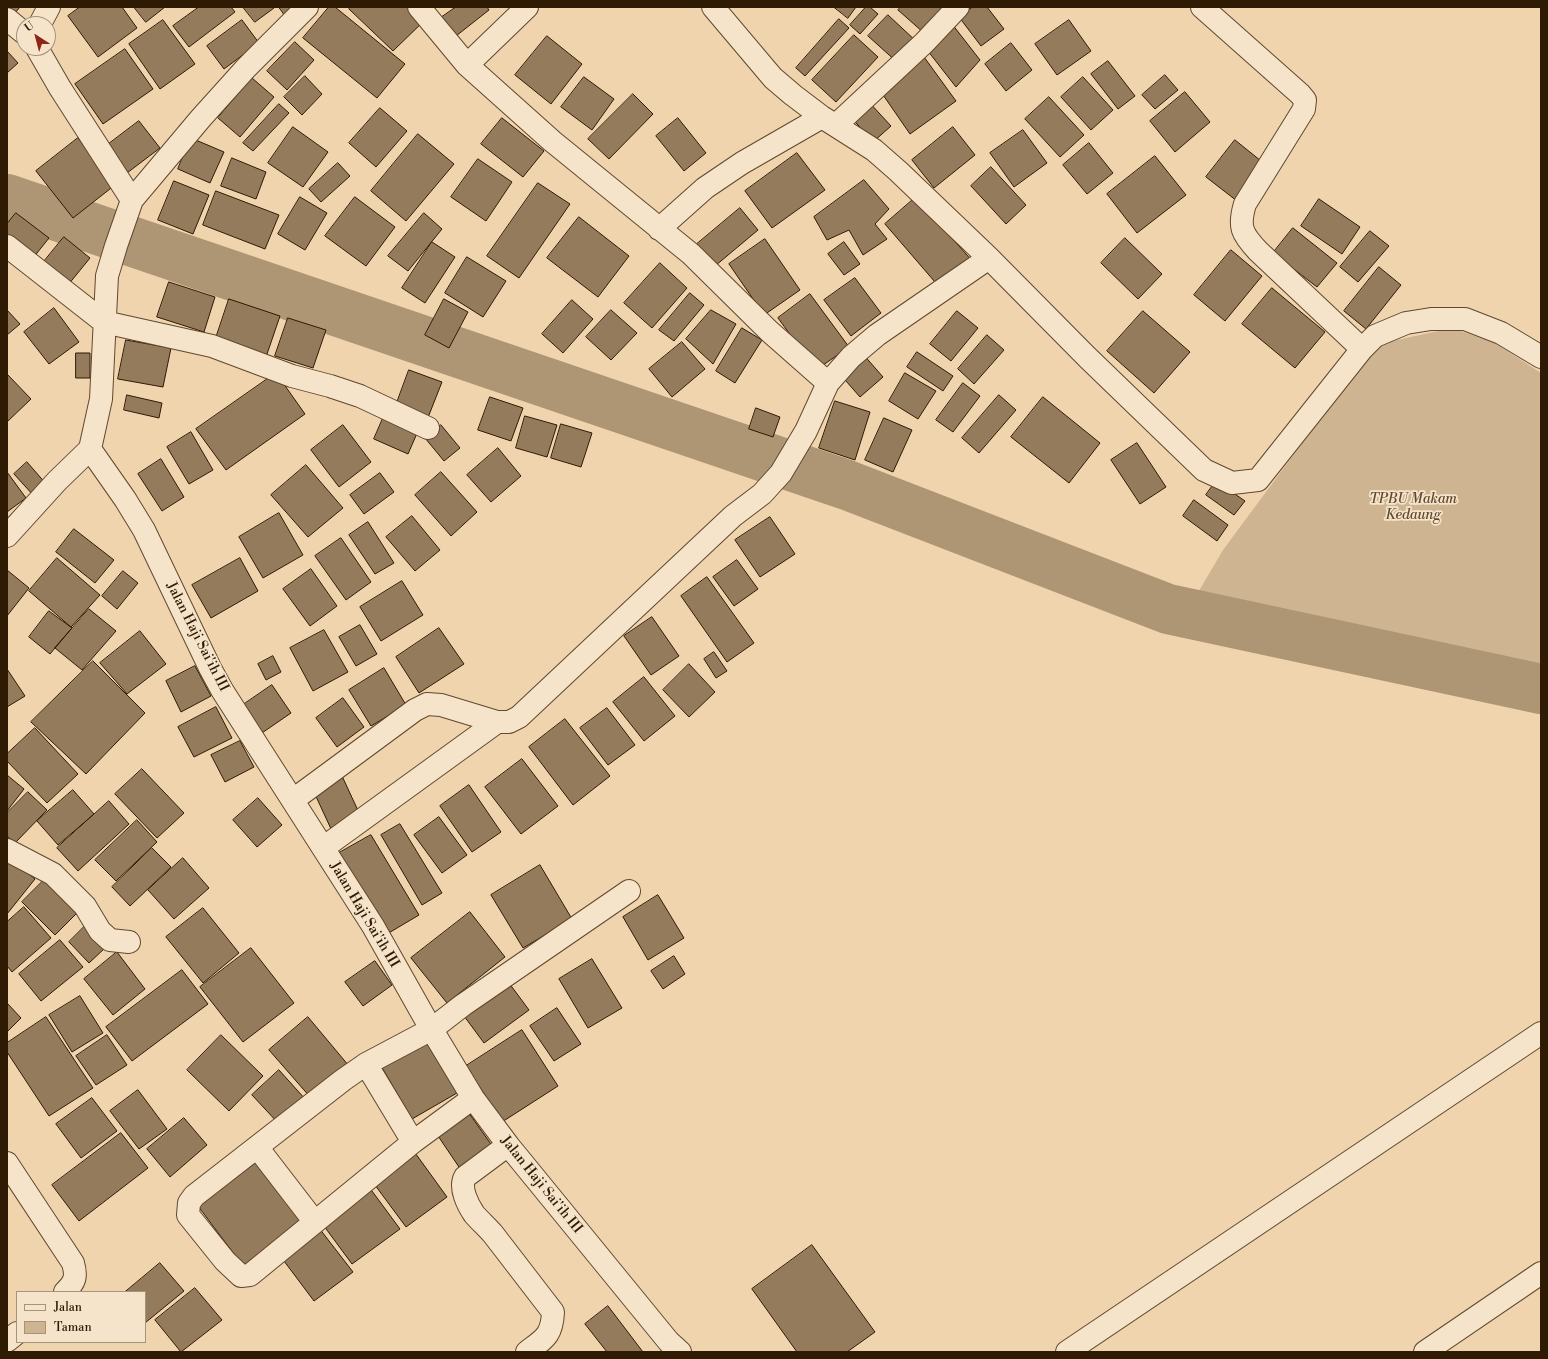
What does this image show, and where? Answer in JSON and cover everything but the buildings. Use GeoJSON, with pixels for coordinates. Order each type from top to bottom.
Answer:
{"type":"FeatureCollection","features":[{"type":"Feature","properties":{"kind":"street"},"geometry":{"type":"LineString","coordinates":[[44,16],[49,7]]}},
{"type":"Feature","properties":{"kind":"street"},"geometry":{"type":"LineString","coordinates":[[7,536],[52,486],[90,449],[100,399],[107,276],[130,207],[201,118],[246,68],[306,7]]}},
{"type":"Feature","properties":{"kind":"street"},"geometry":{"type":"LineString","coordinates":[[419,7],[467,65],[552,141],[691,254],[769,330],[828,383]]}},
{"type":"Feature","properties":{"kind":"street"},"geometry":{"type":"LineString","coordinates":[[467,65],[527,7]]}},
{"type":"Feature","properties":{"kind":"street"},"geometry":{"type":"LineString","coordinates":[[713,7],[773,78],[829,121],[874,150],[898,171],[989,258],[1087,357],[1204,470],[1232,483],[1258,480],[1362,349],[1375,336],[1406,323],[1431,318],[1465,320],[1501,333],[1541,358]]}},
{"type":"Feature","properties":{"kind":"street"},"geometry":{"type":"LineString","coordinates":[[660,229],[705,188],[742,163],[829,121],[924,43],[958,7]]}},
{"type":"Feature","properties":{"kind":"street"},"geometry":{"type":"LineString","coordinates":[[1202,7],[1305,100],[1304,109],[1245,204],[1241,217],[1242,228],[1246,238],[1362,349]]}},
{"type":"Feature","properties":{"kind":"street"},"geometry":{"type":"LineString","coordinates":[[7,19],[16,26]]}},
{"type":"Feature","properties":{"kind":"street"},"geometry":{"type":"LineString","coordinates":[[42,56],[130,207]]}},
{"type":"Feature","properties":{"kind":"street"},"geometry":{"type":"LineString","coordinates":[[7,246],[104,322],[212,346],[292,376],[360,396],[428,428]]}},
{"type":"Feature","properties":{"kind":"street"},"geometry":{"type":"LineString","coordinates":[[293,800],[414,710],[427,704],[441,704],[497,722],[509,722],[519,717],[732,516],[762,494],[781,473],[794,454],[828,383],[851,357],[877,335],[989,258]]}},
{"type":"Feature","properties":{"kind":"street","name":"Jalan Haji Sai'ih III"},"geometry":{"type":"LineString","coordinates":[[90,449],[125,499],[144,530],[222,690],[373,926],[473,1098],[508,1145],[669,1342],[680,1352]]}},
{"type":"Feature","properties":{"kind":"street"},"geometry":{"type":"LineString","coordinates":[[323,848],[497,722]]}},
{"type":"Feature","properties":{"kind":"street"},"geometry":{"type":"LineString","coordinates":[[7,850],[53,874],[85,906],[100,931],[110,940],[129,942]]}},
{"type":"Feature","properties":{"kind":"street"},"geometry":{"type":"LineString","coordinates":[[473,1098],[413,1142],[314,1221],[250,1275],[240,1276],[224,1261],[188,1215],[189,1203],[194,1196],[366,1064],[432,1029],[463,1004],[629,891]]}},
{"type":"Feature","properties":{"kind":"street"},"geometry":{"type":"LineString","coordinates":[[1067,1352],[1541,1033]]}},
{"type":"Feature","properties":{"kind":"street"},"geometry":{"type":"LineString","coordinates":[[366,1064],[413,1142]]}},
{"type":"Feature","properties":{"kind":"street"},"geometry":{"type":"LineString","coordinates":[[508,1145],[464,1177],[462,1188],[474,1214],[491,1231],[553,1312],[550,1332],[542,1341],[527,1352]]}},
{"type":"Feature","properties":{"kind":"street"},"geometry":{"type":"LineString","coordinates":[[257,1147],[314,1221]]}},
{"type":"Feature","properties":{"kind":"street"},"geometry":{"type":"LineString","coordinates":[[7,1163],[73,1263],[76,1273],[73,1283],[66,1291]]}},
{"type":"Feature","properties":{"kind":"street"},"geometry":{"type":"LineString","coordinates":[[1425,1352],[1541,1273]]}},
{"type":"Feature","properties":{"kind":"street"},"geometry":{"type":"LineString","coordinates":[[7,1341],[16,1334]]}},
{"type":"Feature","properties":{"kind":"green space","name":"TPBU Makam Kedaung"},"geometry":{"type":"Polygon","coordinates":[[[1452,328],[1495,343],[1541,373],[1541,664],[1196,596],[1223,550],[1368,354],[1388,342],[1452,328]]]}},
{"type":"Feature","properties":{"kind":"waterway"},"geometry":{"type":"LineString","coordinates":[[7,199],[847,485],[1168,609],[1541,689]]}}]}
